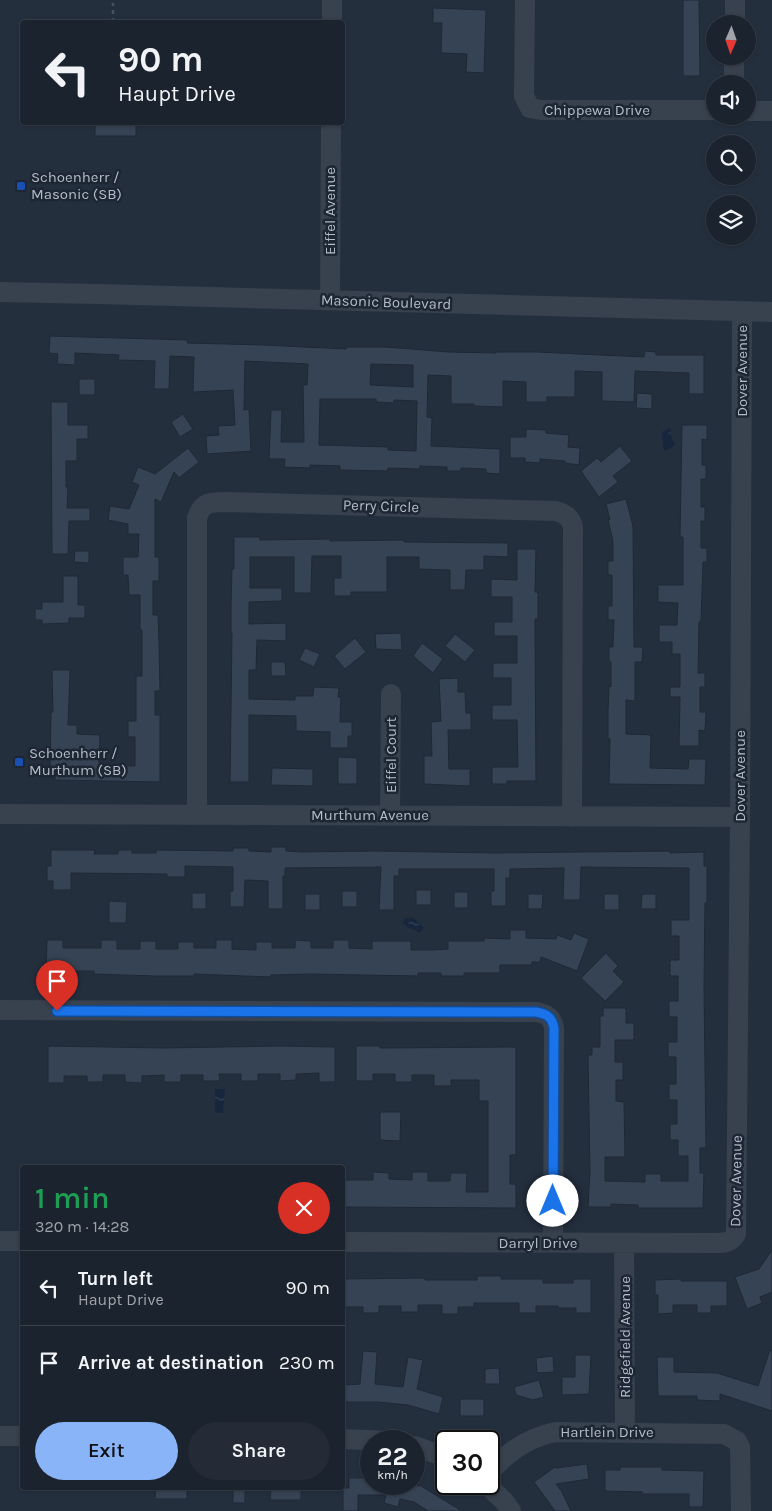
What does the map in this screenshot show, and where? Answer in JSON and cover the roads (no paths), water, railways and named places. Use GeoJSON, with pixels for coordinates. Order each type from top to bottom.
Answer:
{"type":"FeatureCollection","features":[{"type":"Feature","properties":{"kind":"street"},"geometry":{"type":"LineString","coordinates":[[332,0],[332,20]]}},
{"type":"Feature","properties":{"kind":"street","name":"Chippewa Drive"},"geometry":{"type":"LineString","coordinates":[[526,0],[524,96],[530,108],[541,110],[706,110]]}},
{"type":"Feature","properties":{"kind":"street"},"geometry":{"type":"LineString","coordinates":[[735,0],[735,15]]}},
{"type":"Feature","properties":{"kind":"street"},"geometry":{"type":"LineString","coordinates":[[756,111],[772,111]]}},
{"type":"Feature","properties":{"kind":"street","name":"Eiffel Avenue"},"geometry":{"type":"LineString","coordinates":[[330,300],[331,125]]}},
{"type":"Feature","properties":{"kind":"street","name":"Masonic Boulevard"},"geometry":{"type":"LineString","coordinates":[[0,292],[772,312]]}},
{"type":"Feature","properties":{"kind":"street","name":"Dover Avenue"},"geometry":{"type":"LineString","coordinates":[[733,1239],[736,1234],[742,311]]}},
{"type":"Feature","properties":{"kind":"street","name":"Perry Circle"},"geometry":{"type":"LineString","coordinates":[[197,815],[197,518],[205,504],[226,502],[556,511],[563,513],[569,518],[573,528],[572,817]]}},
{"type":"Feature","properties":{"kind":"street","name":"Eiffel Court"},"geometry":{"type":"LineString","coordinates":[[390,815],[391,694]]}},
{"type":"Feature","properties":{"kind":"street","name":"Murthum Avenue"},"geometry":{"type":"LineString","coordinates":[[0,814],[740,817]]}},
{"type":"Feature","properties":{"kind":"street"},"geometry":{"type":"LineString","coordinates":[[0,1010],[536,1012],[550,1016],[554,1028],[552,1243]]}},
{"type":"Feature","properties":{"kind":"street","name":"Darryl Drive"},"geometry":{"type":"LineString","coordinates":[[345,1242],[722,1243],[733,1239]]}},
{"type":"Feature","properties":{"kind":"street"},"geometry":{"type":"LineString","coordinates":[[0,1241],[20,1241]]}},
{"type":"Feature","properties":{"kind":"street","name":"Ridgefield Avenue"},"geometry":{"type":"LineString","coordinates":[[624,1243],[625,1432]]}},
{"type":"Feature","properties":{"kind":"street","name":"Hartlein Drive"},"geometry":{"type":"LineString","coordinates":[[500,1463],[521,1445],[542,1435],[556,1432],[724,1434],[737,1441],[740,1447],[741,1511]]}},
{"type":"Feature","properties":{"kind":"street"},"geometry":{"type":"LineString","coordinates":[[0,1436],[20,1436]]}},
{"type":"Feature","properties":{"kind":"street"},"geometry":{"type":"LineString","coordinates":[[345,1440],[360,1440]]}},
{"type":"Feature","properties":{"kind":"street"},"geometry":{"type":"LineString","coordinates":[[497,1495],[511,1511]]}},
{"type":"Feature","properties":{"kind":"water"},"geometry":{"type":"Polygon","coordinates":[[[669,428],[671,429],[671,436],[675,444],[665,451],[663,448],[662,432],[669,428]]]}},
{"type":"Feature","properties":{"kind":"water"},"geometry":{"type":"Polygon","coordinates":[[[404,918],[414,918],[424,928],[419,933],[408,928],[403,923],[404,918]]]}},
{"type":"Feature","properties":{"kind":"water"},"geometry":{"type":"Polygon","coordinates":[[[215,1089],[225,1089],[223,1113],[215,1113],[215,1089]]]}},
{"type":"Feature","properties":{"kind":"place","name":"Schoenherr / Masonic (SB)"},"geometry":{"type":"Point","coordinates":[21,186]}},
{"type":"Feature","properties":{"kind":"place","name":"Schoenherr / Murthum (SB)"},"geometry":{"type":"Point","coordinates":[19,762]}}]}
